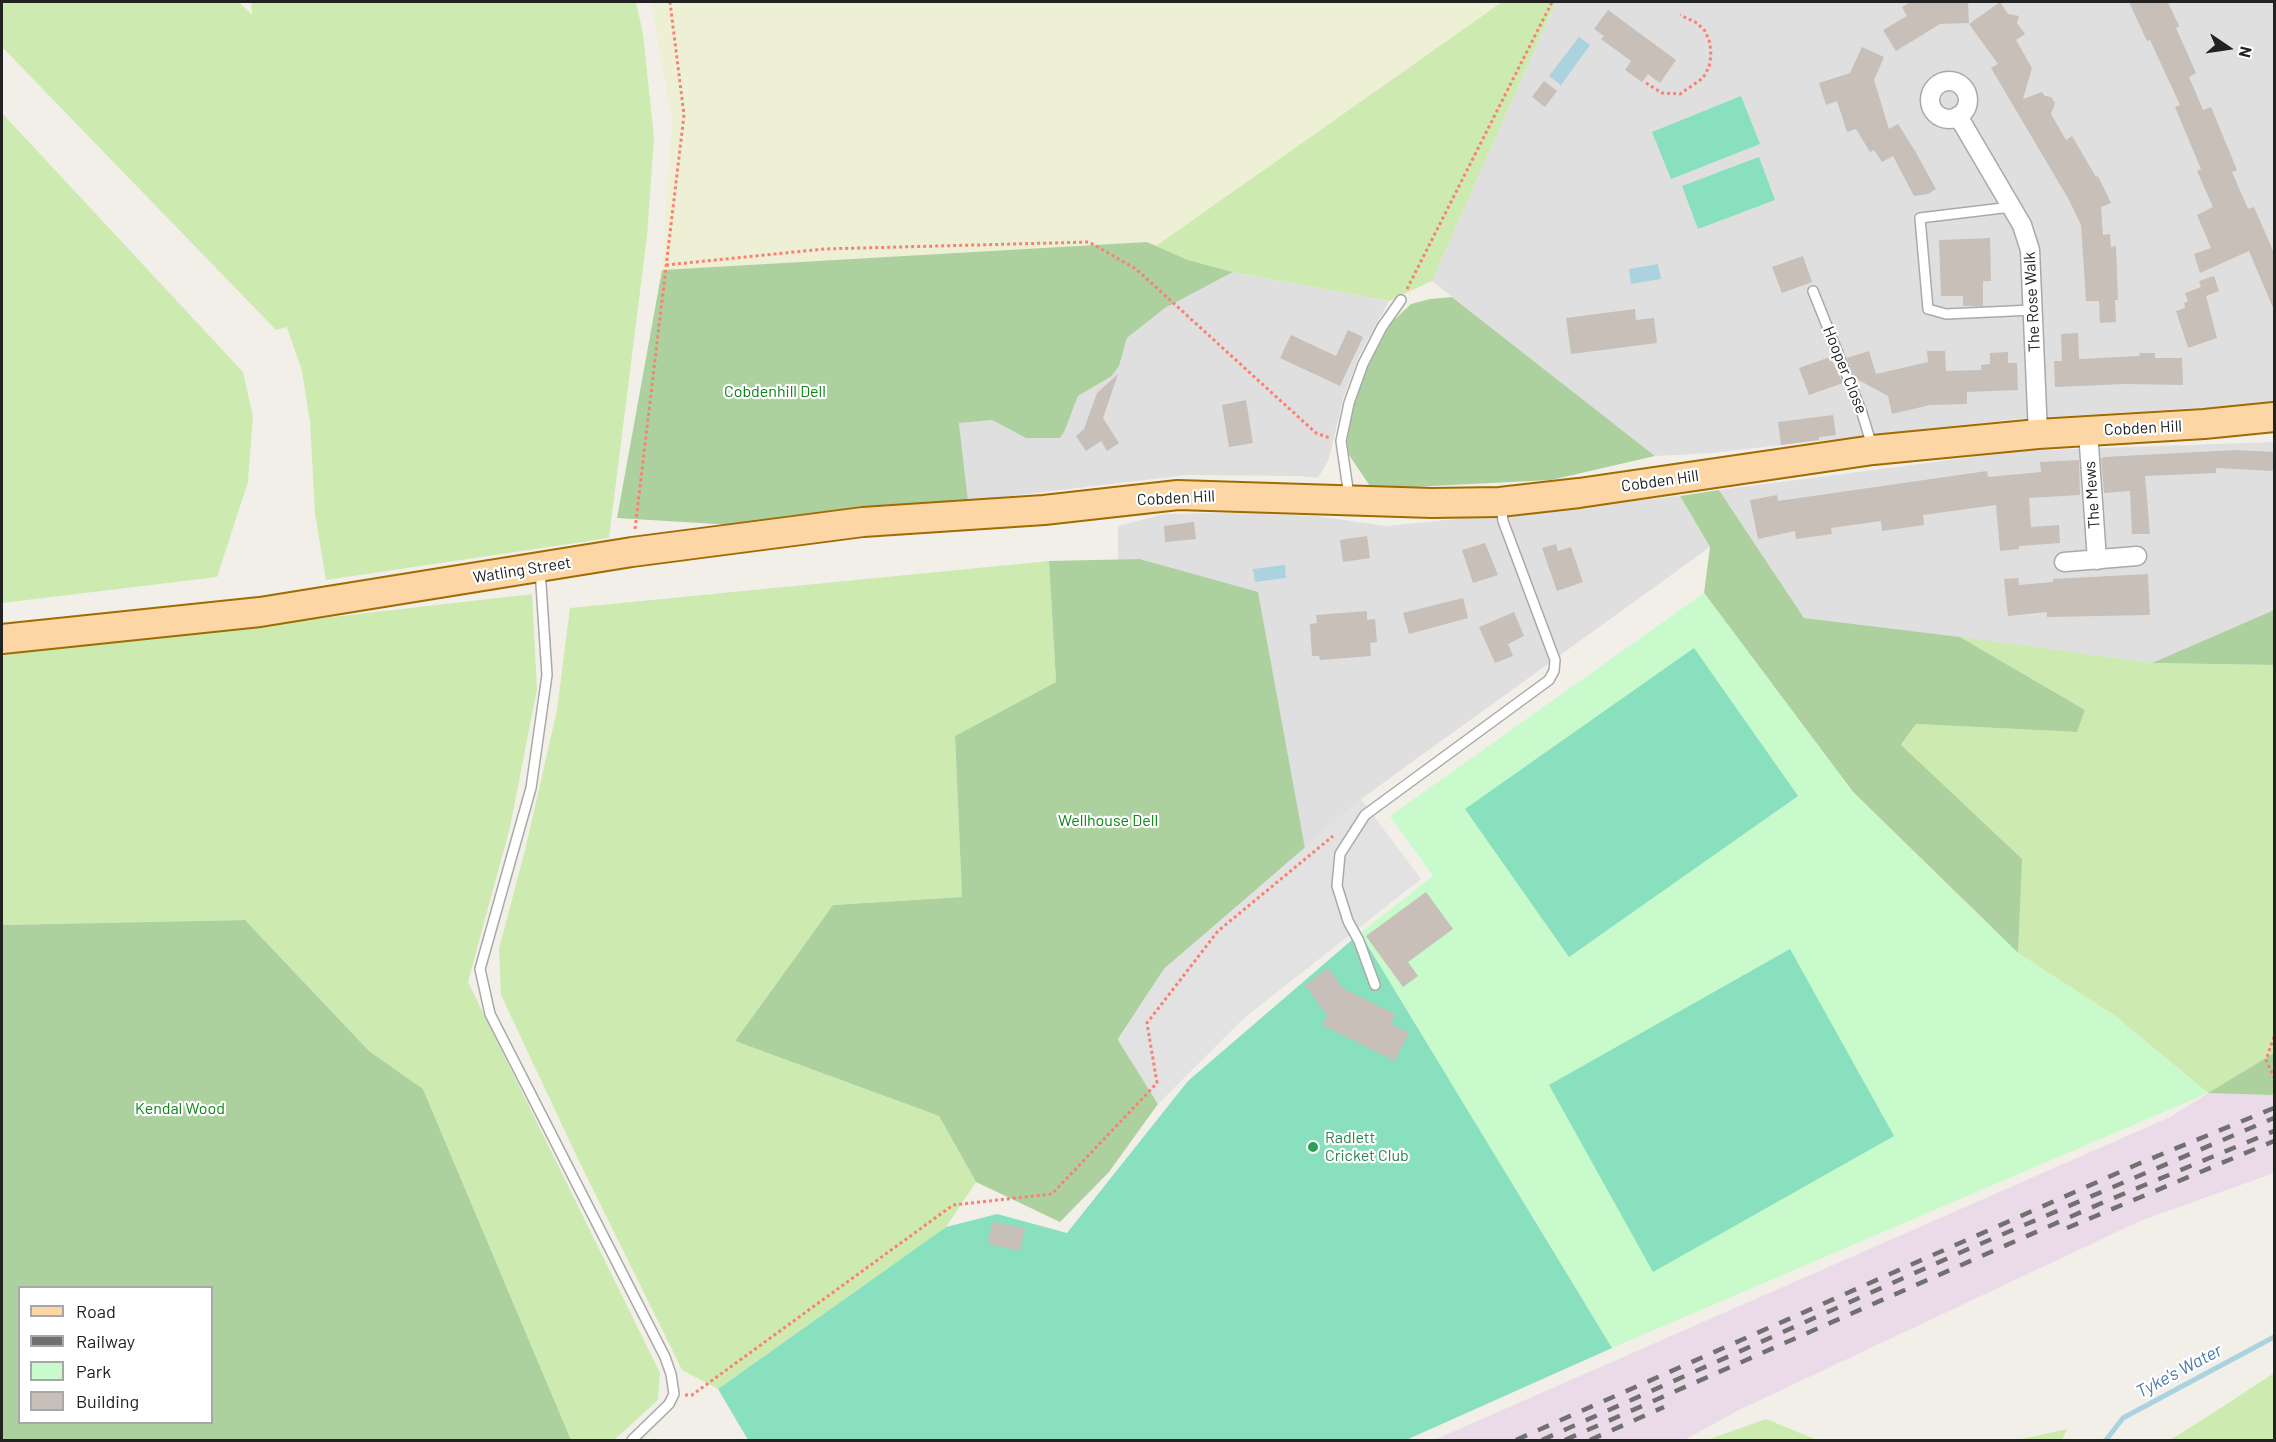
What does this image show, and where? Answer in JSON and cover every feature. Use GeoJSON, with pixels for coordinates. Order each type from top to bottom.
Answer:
{"type":"FeatureCollection","features":[{"type":"Feature","properties":{"kind":"main road","name":"Cobden Hill"},"geometry":{"type":"LineString","coordinates":[[1044,510],[1178,495],[1432,503],[1500,502],[1579,493],[1873,450],[2038,434],[2204,424],[2274,417]]}},
{"type":"Feature","properties":{"kind":"main road","name":"Watling Street"},"geometry":{"type":"LineString","coordinates":[[2,639],[260,612],[632,552],[863,522],[1044,510]]}},
{"type":"Feature","properties":{"kind":"street","name":"The Rose Walk"},"geometry":{"type":"LineString","coordinates":[[1958,116],[2022,225],[2030,250],[2038,434]]}},
{"type":"Feature","properties":{"kind":"street","name":"The Mews"},"geometry":{"type":"LineString","coordinates":[[2088,431],[2097,560]]}},
{"type":"Feature","properties":{"kind":"street"},"geometry":{"type":"LineString","coordinates":[[2064,562],[2137,556]]}},
{"type":"Feature","properties":{"kind":"lane"},"geometry":{"type":"LineString","coordinates":[[2011,207],[1920,218],[1928,309],[1946,315],[2033,310]]}},
{"type":"Feature","properties":{"kind":"lane","name":"Hooper Close"},"geometry":{"type":"LineString","coordinates":[[1813,291],[1862,413],[1873,450]]}},
{"type":"Feature","properties":{"kind":"lane"},"geometry":{"type":"LineString","coordinates":[[1349,500],[1341,441],[1349,403],[1362,364],[1382,327],[1401,300]]}},
{"type":"Feature","properties":{"kind":"lane"},"geometry":{"type":"LineString","coordinates":[[1376,985],[1359,941],[1348,921],[1337,886],[1341,854],[1365,815],[1549,680],[1554,671],[1555,660],[1503,521],[1500,502]]}},
{"type":"Feature","properties":{"kind":"lane"},"geometry":{"type":"LineString","coordinates":[[540,567],[547,675],[531,788],[480,969],[490,1014],[665,1357],[671,1374],[674,1394],[669,1404],[632,1440]]}},
{"type":"Feature","properties":{"kind":"path"},"geometry":{"type":"LineString","coordinates":[[632,552],[684,115],[670,2]]}},
{"type":"Feature","properties":{"kind":"path"},"geometry":{"type":"LineString","coordinates":[[1401,300],[1552,2]]}},
{"type":"Feature","properties":{"kind":"path"},"geometry":{"type":"LineString","coordinates":[[1646,83],[1662,93],[1680,94],[1703,78],[1708,68],[1711,56],[1710,43],[1705,31],[1697,23],[1680,15]]}},
{"type":"Feature","properties":{"kind":"path"},"geometry":{"type":"LineString","coordinates":[[666,265],[824,249],[1089,242],[1136,269],[1317,433],[1341,441]]}},
{"type":"Feature","properties":{"kind":"path"},"geometry":{"type":"LineString","coordinates":[[674,1394],[692,1395],[953,1205],[1052,1194],[1157,1083],[1147,1023],[1218,931],[1336,834]]}},
{"type":"Feature","properties":{"kind":"path"},"geometry":{"type":"LineString","coordinates":[[2274,1037],[2266,1060],[2274,1077]]}},
{"type":"Feature","properties":{"kind":"shaded area"},"geometry":{"type":"Polygon","coordinates":[[[1556,2],[2274,2],[2274,401],[2260,404],[2017,419],[1711,453],[1655,456],[1432,281],[1556,2]]]}},
{"type":"Feature","properties":{"kind":"shaded area"},"geometry":{"type":"Polygon","coordinates":[[[1233,272],[1389,301],[1359,356],[1343,399],[1329,459],[1318,478],[1187,475],[968,501],[959,422],[992,420],[1014,432],[1065,430],[1078,396],[1112,376],[1119,366],[1127,338],[1165,308],[1233,272]]]}},
{"type":"Feature","properties":{"kind":"shaded area"},"geometry":{"type":"Polygon","coordinates":[[[2274,442],[2274,610],[2152,663],[1804,618],[1719,490],[2019,451],[2274,442]]]}},
{"type":"Feature","properties":{"kind":"shaded area"},"geometry":{"type":"Polygon","coordinates":[[[1680,496],[1710,547],[1361,799],[1305,848],[1258,593],[1141,559],[1118,560],[1118,526],[1164,514],[1235,513],[1316,516],[1386,526],[1680,496]]]}},
{"type":"Feature","properties":{"kind":"shaded area"},"geometry":{"type":"Polygon","coordinates":[[[1361,799],[1421,879],[1244,1018],[1158,1104],[1118,1040],[1164,969],[1361,799]]]}},
{"type":"Feature","properties":{"kind":"shaded area"},"geometry":{"type":"Polygon","coordinates":[[[2274,1053],[2274,1173],[2140,1221],[1739,1410],[1684,1440],[1434,1440],[2168,1118],[2274,1053]]]}},
{"type":"Feature","properties":{"kind":"green space"},"geometry":{"type":"Polygon","coordinates":[[[2,2],[239,2],[252,15],[251,2],[636,2],[643,34],[654,138],[647,236],[609,538],[326,580],[315,513],[310,422],[302,371],[287,327],[276,330],[2,47],[2,2]]]}},
{"type":"Feature","properties":{"kind":"green space"},"geometry":{"type":"Polygon","coordinates":[[[651,2],[1502,2],[1156,246],[1147,242],[662,270],[672,123],[651,2]]]}},
{"type":"Feature","properties":{"kind":"green space"},"geometry":{"type":"Polygon","coordinates":[[[1502,2],[1556,2],[1432,281],[1389,301],[1233,272],[1188,260],[1156,246],[1502,2]]]}},
{"type":"Feature","properties":{"kind":"green space"},"geometry":{"type":"Polygon","coordinates":[[[1741,96],[1760,144],[1671,179],[1652,132],[1741,96]]]}},
{"type":"Feature","properties":{"kind":"green space"},"geometry":{"type":"Polygon","coordinates":[[[2,113],[243,372],[253,417],[248,482],[217,577],[2,603],[2,113]]]}},
{"type":"Feature","properties":{"kind":"green space"},"geometry":{"type":"Polygon","coordinates":[[[1759,157],[1775,200],[1698,229],[1682,186],[1759,157]]]}},
{"type":"Feature","properties":{"kind":"green space","name":"Cobdenhill Dell"},"geometry":{"type":"Polygon","coordinates":[[[1147,242],[1188,260],[1233,272],[1165,308],[1127,338],[1119,366],[1112,376],[1078,396],[1060,438],[1026,438],[992,420],[959,423],[968,501],[733,525],[617,518],[662,270],[1147,242]]]}},
{"type":"Feature","properties":{"kind":"green space"},"geometry":{"type":"Polygon","coordinates":[[[1452,297],[1655,456],[1551,480],[1372,489],[1349,455],[1347,441],[1353,405],[1370,362],[1391,323],[1411,304],[1452,297]]]}},
{"type":"Feature","properties":{"kind":"green space"},"geometry":{"type":"Polygon","coordinates":[[[1719,490],[1804,618],[1960,637],[2085,710],[2077,732],[1916,724],[1901,745],[2022,859],[2018,953],[1853,792],[1704,593],[1710,547],[1680,496],[1719,490]]]}},
{"type":"Feature","properties":{"kind":"green space","name":"Wellhouse Dell"},"geometry":{"type":"Polygon","coordinates":[[[1140,559],[1258,592],[1305,848],[1164,969],[1118,1039],[1158,1104],[1109,1172],[1060,1222],[976,1182],[939,1116],[735,1041],[833,905],[962,897],[955,736],[1056,682],[1049,561],[1140,559]]]}},
{"type":"Feature","properties":{"kind":"green space"},"geometry":{"type":"Polygon","coordinates":[[[1049,561],[1056,682],[955,736],[962,897],[833,905],[735,1041],[939,1116],[976,1182],[946,1227],[718,1389],[682,1370],[578,1159],[501,995],[499,949],[526,846],[557,710],[570,608],[1049,561]]]}},
{"type":"Feature","properties":{"kind":"green space"},"geometry":{"type":"Polygon","coordinates":[[[1704,593],[1853,792],[2018,953],[2115,1016],[2208,1093],[1612,1348],[1360,933],[1433,876],[1390,816],[1704,593]]]}},
{"type":"Feature","properties":{"kind":"green space"},"geometry":{"type":"Polygon","coordinates":[[[532,594],[537,689],[510,827],[468,982],[660,1373],[658,1400],[614,1440],[571,1440],[423,1089],[369,1051],[245,920],[2,925],[2,655],[532,594]]]}},
{"type":"Feature","properties":{"kind":"green space"},"geometry":{"type":"Polygon","coordinates":[[[2274,610],[2274,665],[2152,663],[2274,610]]]}},
{"type":"Feature","properties":{"kind":"green space"},"geometry":{"type":"Polygon","coordinates":[[[1960,637],[2152,663],[2274,665],[2274,1053],[2208,1093],[2115,1016],[2018,953],[2021,859],[1901,746],[1916,724],[2077,732],[2085,710],[1960,637]]]}},
{"type":"Feature","properties":{"kind":"green space"},"geometry":{"type":"Polygon","coordinates":[[[1694,648],[1798,796],[1569,957],[1465,809],[1694,648]]]}},
{"type":"Feature","properties":{"kind":"green space","name":"Kendal Wood"},"geometry":{"type":"Polygon","coordinates":[[[245,920],[369,1051],[423,1089],[571,1440],[2,1440],[2,925],[245,920]]]}},
{"type":"Feature","properties":{"kind":"green space","name":"Radlett Cricket Club"},"geometry":{"type":"Polygon","coordinates":[[[1360,933],[1612,1348],[1406,1440],[748,1440],[718,1389],[946,1227],[997,1214],[1067,1233],[1188,1081],[1360,933]]]}},
{"type":"Feature","properties":{"kind":"green space"},"geometry":{"type":"Polygon","coordinates":[[[1790,949],[1894,1136],[1653,1272],[1549,1085],[1790,949]]]}},
{"type":"Feature","properties":{"kind":"green space"},"geometry":{"type":"Polygon","coordinates":[[[2274,1053],[2274,1095],[2208,1093],[2274,1053]]]}},
{"type":"Feature","properties":{"kind":"green space"},"geometry":{"type":"Polygon","coordinates":[[[2274,1373],[2274,1440],[2170,1440],[2210,1415],[2274,1373]]]}},
{"type":"Feature","properties":{"kind":"green space"},"geometry":{"type":"Polygon","coordinates":[[[1766,1419],[1817,1440],[1707,1440],[1766,1419]]]}},
{"type":"Feature","properties":{"kind":"green space"},"geometry":{"type":"Polygon","coordinates":[[[2067,1429],[2062,1440],[2017,1440],[2067,1429]]]}},
{"type":"Feature","properties":{"kind":"water"},"geometry":{"type":"Polygon","coordinates":[[[1579,37],[1590,45],[1561,85],[1549,76],[1579,37]]]}},
{"type":"Feature","properties":{"kind":"water"},"geometry":{"type":"Polygon","coordinates":[[[1658,264],[1661,279],[1631,284],[1629,269],[1658,264]]]}},
{"type":"Feature","properties":{"kind":"water"},"geometry":{"type":"Polygon","coordinates":[[[1285,565],[1286,578],[1255,582],[1253,569],[1285,565]]]}},
{"type":"Feature","properties":{"kind":"building"},"geometry":{"type":"Polygon","coordinates":[[[1911,2],[1968,2],[1969,23],[1940,24],[1896,51],[1883,30],[1907,16],[1902,7],[1911,2]]]}},
{"type":"Feature","properties":{"kind":"building"},"geometry":{"type":"Polygon","coordinates":[[[2000,2],[2008,14],[2019,16],[2017,23],[2025,34],[2016,40],[2032,68],[2023,99],[2042,92],[2045,96],[2051,97],[2055,103],[2051,114],[2066,140],[2072,136],[2096,177],[2098,176],[2111,203],[2101,207],[2103,235],[2110,234],[2111,247],[2116,246],[2118,300],[2115,300],[2116,322],[2100,323],[2099,301],[2086,301],[2081,225],[2069,200],[1991,68],[1998,64],[1969,24],[2000,2]]]}},
{"type":"Feature","properties":{"kind":"building"},"geometry":{"type":"Polygon","coordinates":[[[2129,2],[2168,2],[2179,26],[2176,28],[2196,73],[2189,77],[2203,110],[2211,107],[2237,170],[2232,172],[2248,209],[2254,207],[2274,253],[2274,310],[2249,251],[2200,273],[2194,254],[2211,248],[2197,215],[2213,207],[2197,171],[2201,169],[2175,107],[2180,105],[2150,40],[2147,41],[2129,2]]]}},
{"type":"Feature","properties":{"kind":"building"},"geometry":{"type":"Polygon","coordinates":[[[1608,10],[1676,60],[1660,83],[1648,74],[1642,82],[1625,70],[1631,61],[1601,39],[1604,36],[1594,29],[1608,10]]]}},
{"type":"Feature","properties":{"kind":"building"},"geometry":{"type":"Polygon","coordinates":[[[1862,47],[1884,57],[1874,80],[1889,129],[1898,124],[1915,151],[1936,189],[1928,194],[1914,196],[1893,156],[1882,162],[1874,150],[1870,152],[1856,129],[1847,132],[1837,101],[1826,105],[1819,83],[1850,73],[1862,47]]]}},
{"type":"Feature","properties":{"kind":"building"},"geometry":{"type":"Polygon","coordinates":[[[1544,81],[1557,91],[1545,107],[1532,97],[1544,81]]]}},
{"type":"Feature","properties":{"kind":"building"},"geometry":{"type":"Polygon","coordinates":[[[1990,238],[1991,281],[1983,281],[1983,306],[1963,306],[1963,296],[1941,296],[1939,240],[1990,238]]]}},
{"type":"Feature","properties":{"kind":"building"},"geometry":{"type":"Polygon","coordinates":[[[1803,256],[1812,282],[1782,293],[1772,267],[1803,256]]]}},
{"type":"Feature","properties":{"kind":"building"},"geometry":{"type":"Polygon","coordinates":[[[2214,276],[2219,291],[2206,296],[2217,338],[2188,348],[2176,311],[2185,308],[2184,303],[2188,301],[2185,293],[2201,287],[2199,281],[2214,276]]]}},
{"type":"Feature","properties":{"kind":"building"},"geometry":{"type":"Polygon","coordinates":[[[1635,309],[1636,320],[1654,318],[1657,343],[1571,354],[1566,318],[1635,309]]]}},
{"type":"Feature","properties":{"kind":"building"},"geometry":{"type":"Polygon","coordinates":[[[1348,330],[1363,337],[1340,386],[1280,358],[1291,335],[1336,356],[1348,330]]]}},
{"type":"Feature","properties":{"kind":"building"},"geometry":{"type":"Polygon","coordinates":[[[2078,333],[2079,359],[2140,356],[2139,353],[2155,353],[2155,358],[2182,358],[2183,385],[2125,384],[2055,387],[2054,361],[2062,361],[2061,334],[2078,333]]]}},
{"type":"Feature","properties":{"kind":"building"},"geometry":{"type":"Polygon","coordinates":[[[1869,351],[1876,374],[1928,362],[1927,351],[1945,351],[1946,371],[1981,370],[1981,365],[1990,364],[1990,353],[2008,352],[2008,363],[2017,363],[2018,390],[1967,392],[1967,404],[1930,405],[1892,414],[1888,396],[1855,378],[1847,358],[1869,351]]]}},
{"type":"Feature","properties":{"kind":"building"},"geometry":{"type":"Polygon","coordinates":[[[1830,357],[1843,383],[1809,395],[1799,368],[1830,357]]]}},
{"type":"Feature","properties":{"kind":"building"},"geometry":{"type":"Polygon","coordinates":[[[1118,374],[1103,418],[1119,443],[1107,451],[1101,441],[1086,451],[1076,436],[1084,429],[1097,393],[1118,374]]]}},
{"type":"Feature","properties":{"kind":"building"},"geometry":{"type":"Polygon","coordinates":[[[1246,400],[1253,443],[1229,447],[1222,405],[1246,400]]]}},
{"type":"Feature","properties":{"kind":"building"},"geometry":{"type":"Polygon","coordinates":[[[1833,415],[1836,435],[1819,437],[1819,440],[1781,445],[1778,422],[1833,415]]]}},
{"type":"Feature","properties":{"kind":"building"},"geometry":{"type":"Polygon","coordinates":[[[2236,450],[2274,452],[2274,471],[2216,468],[2216,473],[2145,476],[2150,534],[2132,534],[2130,491],[2104,493],[2101,459],[2104,457],[2236,450]]]}},
{"type":"Feature","properties":{"kind":"building"},"geometry":{"type":"Polygon","coordinates":[[[2079,460],[2080,495],[2029,498],[2031,527],[2059,525],[2060,543],[2019,546],[2019,549],[2000,551],[1996,505],[1923,515],[1924,525],[1882,531],[1881,521],[1831,528],[1832,534],[1796,539],[1795,531],[1758,539],[1750,500],[1777,495],[1778,501],[1987,471],[1988,477],[2041,472],[2040,462],[2079,460]]]}},
{"type":"Feature","properties":{"kind":"building"},"geometry":{"type":"Polygon","coordinates":[[[1194,522],[1196,539],[1165,542],[1164,526],[1194,522]]]}},
{"type":"Feature","properties":{"kind":"building"},"geometry":{"type":"Polygon","coordinates":[[[1367,536],[1370,558],[1343,562],[1340,540],[1367,536]]]}},
{"type":"Feature","properties":{"kind":"building"},"geometry":{"type":"Polygon","coordinates":[[[1485,543],[1498,575],[1473,583],[1462,550],[1485,543]]]}},
{"type":"Feature","properties":{"kind":"building"},"geometry":{"type":"Polygon","coordinates":[[[1556,544],[1558,551],[1571,547],[1583,582],[1557,591],[1542,548],[1556,544]]]}},
{"type":"Feature","properties":{"kind":"building"},"geometry":{"type":"Polygon","coordinates":[[[2148,574],[2150,615],[2047,617],[2047,612],[2008,616],[2004,579],[2018,578],[2019,585],[2053,582],[2053,579],[2148,574]]]}},
{"type":"Feature","properties":{"kind":"building"},"geometry":{"type":"Polygon","coordinates":[[[1463,598],[1468,618],[1409,634],[1403,613],[1463,598]]]}},
{"type":"Feature","properties":{"kind":"building"},"geometry":{"type":"Polygon","coordinates":[[[1367,611],[1367,620],[1375,619],[1377,642],[1370,643],[1371,656],[1320,660],[1319,656],[1312,656],[1310,624],[1317,623],[1316,615],[1367,611]]]}},
{"type":"Feature","properties":{"kind":"building"},"geometry":{"type":"Polygon","coordinates":[[[1514,612],[1524,636],[1508,644],[1513,656],[1495,663],[1479,627],[1514,612]]]}},
{"type":"Feature","properties":{"kind":"building"},"geometry":{"type":"Polygon","coordinates":[[[1426,892],[1453,929],[1408,962],[1418,976],[1403,987],[1366,936],[1426,892]]]}},
{"type":"Feature","properties":{"kind":"building"},"geometry":{"type":"Polygon","coordinates":[[[1328,968],[1344,989],[1395,1014],[1391,1024],[1409,1033],[1395,1061],[1322,1025],[1327,1015],[1305,985],[1328,968]]]}},
{"type":"Feature","properties":{"kind":"building"},"geometry":{"type":"Polygon","coordinates":[[[992,1222],[1025,1228],[1020,1251],[988,1244],[992,1222]]]}},
{"type":"Feature","properties":{"kind":"waterway","name":"Tyke's Water"},"geometry":{"type":"LineString","coordinates":[[2106,1440],[2123,1418],[2274,1337]]}},
{"type":"Feature","properties":{"kind":"railway"},"geometry":{"type":"LineString","coordinates":[[1516,1440],[2138,1164],[2274,1108]]}},
{"type":"Feature","properties":{"kind":"railway"},"geometry":{"type":"LineString","coordinates":[[1542,1440],[1966,1250],[2274,1118]]}},
{"type":"Feature","properties":{"kind":"railway"},"geometry":{"type":"LineString","coordinates":[[1565,1440],[2104,1202],[2274,1131]]}},
{"type":"Feature","properties":{"kind":"railway"},"geometry":{"type":"LineString","coordinates":[[2067,1228],[2274,1141]]}},
{"type":"Feature","properties":{"kind":"railway"},"geometry":{"type":"LineString","coordinates":[[1590,1440],[1664,1407]]}},
{"type":"Feature","properties":{"kind":"place","name":"Radlett Cricket Club"},"geometry":{"type":"Point","coordinates":[1313,1147]}}]}
